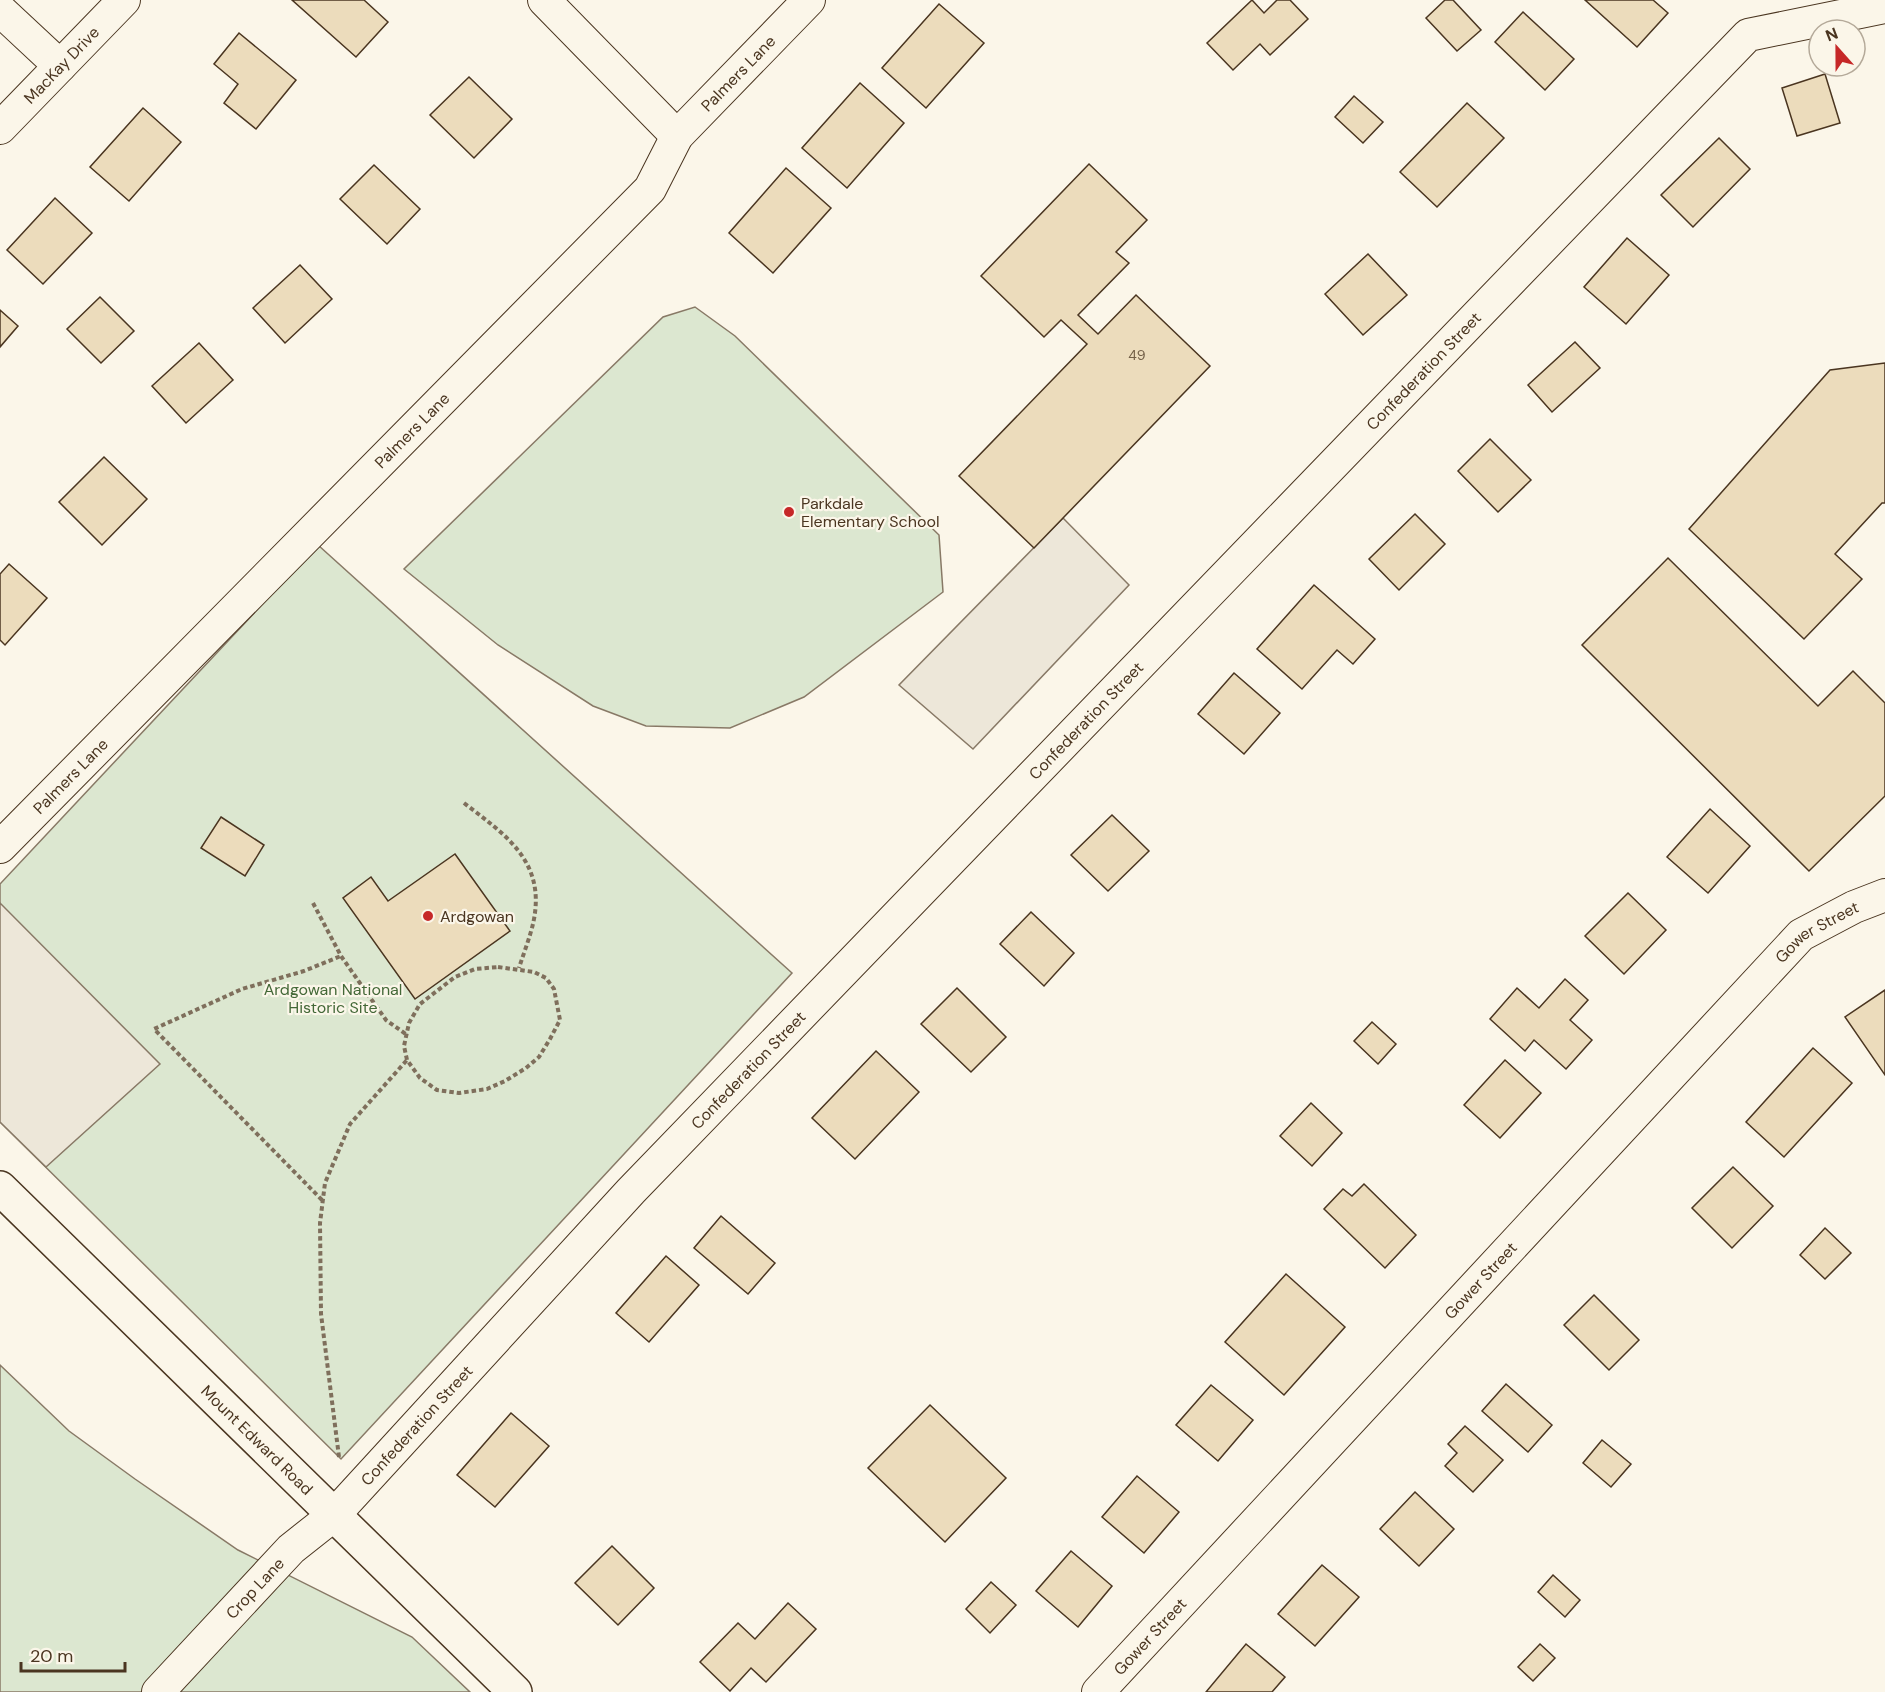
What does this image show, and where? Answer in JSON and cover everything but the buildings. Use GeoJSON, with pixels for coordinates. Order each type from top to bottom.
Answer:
{"type":"FeatureCollection","features":[{"type":"Feature","properties":{"kind":"street","name":"MacKay Drive"},"geometry":{"type":"LineString","coordinates":[[0,128],[124,0]]}},
{"type":"Feature","properties":{"kind":"street"},"geometry":{"type":"LineString","coordinates":[[544,0],[677,136]]}},
{"type":"Feature","properties":{"kind":"street","name":"Palmers Lane"},"geometry":{"type":"LineString","coordinates":[[0,847],[650,189],[677,136],[809,0]]}},
{"type":"Feature","properties":{"kind":"street","name":"Confederation Street"},"geometry":{"type":"LineString","coordinates":[[334,1515],[631,1191],[1748,35],[1885,7]]}},
{"type":"Feature","properties":{"kind":"street"},"geometry":{"type":"LineString","coordinates":[[0,10],[60,66]]}},
{"type":"Feature","properties":{"kind":"street","name":"Gower Street"},"geometry":{"type":"LineString","coordinates":[[1098,1692],[1801,935],[1854,907],[1885,895]]}},
{"type":"Feature","properties":{"kind":"street","name":"Mount Edward Road"},"geometry":{"type":"LineString","coordinates":[[0,1188],[515,1692]]}},
{"type":"Feature","properties":{"kind":"street","name":"Crop Lane"},"geometry":{"type":"LineString","coordinates":[[158,1692],[291,1549],[334,1515]]}},
{"type":"Feature","properties":{"kind":"path"},"geometry":{"type":"LineString","coordinates":[[464,803],[510,839],[521,853],[532,876],[537,900],[534,920],[519,968]]}},
{"type":"Feature","properties":{"kind":"path"},"geometry":{"type":"LineString","coordinates":[[313,903],[341,956],[386,1020],[407,1035]]}},
{"type":"Feature","properties":{"kind":"path"},"geometry":{"type":"LineString","coordinates":[[322,1200],[154,1029],[242,989],[304,971],[341,956]]}},
{"type":"Feature","properties":{"kind":"path"},"geometry":{"type":"LineString","coordinates":[[519,968],[546,978],[554,989],[558,1002],[560,1020],[539,1057],[505,1082],[488,1089],[459,1093],[437,1090],[420,1078],[407,1060],[404,1046],[409,1023],[420,1004],[455,977],[475,969],[519,968]]}},
{"type":"Feature","properties":{"kind":"path"},"geometry":{"type":"LineString","coordinates":[[339,1457],[321,1314],[322,1200],[325,1183],[350,1124],[407,1060]]}},
{"type":"Feature","properties":{"kind":"green space"},"geometry":{"type":"Polygon","coordinates":[[[695,307],[735,336],[939,535],[943,592],[804,697],[730,728],[646,726],[593,706],[498,645],[404,569],[663,317],[695,307]]]}},
{"type":"Feature","properties":{"kind":"green space","name":"Ardgowan National Historic Site"},"geometry":{"type":"Polygon","coordinates":[[[318,545],[792,973],[341,1459],[0,1122],[0,884],[318,545]]]}},
{"type":"Feature","properties":{"kind":"green space"},"geometry":{"type":"Polygon","coordinates":[[[0,1365],[69,1431],[135,1479],[238,1550],[412,1637],[470,1692],[0,1692],[0,1365]]]}},
{"type":"Feature","properties":{"kind":"shaded area"},"geometry":{"type":"Polygon","coordinates":[[[1063,518],[1129,585],[973,749],[899,685],[1063,518]]]}},
{"type":"Feature","properties":{"kind":"shaded area"},"geometry":{"type":"Polygon","coordinates":[[[0,903],[160,1064],[46,1167],[0,1122],[0,903]]]}},
{"type":"Feature","properties":{"kind":"place","name":"Parkdale Elementary School"},"geometry":{"type":"Point","coordinates":[789,512]}},
{"type":"Feature","properties":{"kind":"place","name":"Ardgowan"},"geometry":{"type":"Point","coordinates":[428,916]}}]}
